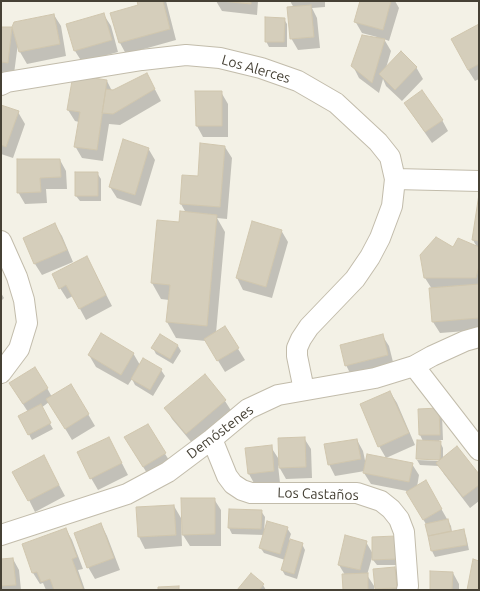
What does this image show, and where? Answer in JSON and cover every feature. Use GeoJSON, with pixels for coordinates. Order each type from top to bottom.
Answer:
{"type":"FeatureCollection","features":[{"type":"Feature","properties":{"kind":"street","name":"Los Alerces"},"geometry":{"type":"LineString","coordinates":[[1,86],[7,82],[135,61],[186,55],[220,58],[261,68],[298,82],[336,103],[378,142],[390,157],[395,179],[392,206],[380,238],[370,258],[355,279],[309,327],[301,339],[297,348],[297,356],[304,390]]}},
{"type":"Feature","properties":{"kind":"street"},"geometry":{"type":"LineString","coordinates":[[395,179],[479,181]]}},
{"type":"Feature","properties":{"kind":"street"},"geometry":{"type":"LineString","coordinates":[[1,241],[17,276],[24,300],[27,323],[19,349],[1,373]]}},
{"type":"Feature","properties":{"kind":"street","name":"Demóstenes"},"geometry":{"type":"LineString","coordinates":[[1,535],[127,494],[168,472],[212,439],[248,408],[278,395],[363,381],[414,366],[437,353],[465,341],[479,337]]}},
{"type":"Feature","properties":{"kind":"street"},"geometry":{"type":"LineString","coordinates":[[414,366],[479,450]]}},
{"type":"Feature","properties":{"kind":"street","name":"Los Castaños"},"geometry":{"type":"LineString","coordinates":[[212,439],[227,476],[233,484],[242,490],[251,493],[357,493],[381,501],[391,509],[399,520],[404,532],[408,586],[407,590]]}},
{"type":"Feature","properties":{"kind":"building"},"geometry":{"type":"Polygon","coordinates":[[[137,1],[163,1],[170,29],[119,43],[110,13],[138,5],[137,1]]]}},
{"type":"Feature","properties":{"kind":"building"},"geometry":{"type":"Polygon","coordinates":[[[222,1],[251,1],[251,4],[222,1]]]}},
{"type":"Feature","properties":{"kind":"building"},"geometry":{"type":"Polygon","coordinates":[[[360,1],[391,1],[383,30],[354,22],[360,1]]]}},
{"type":"Feature","properties":{"kind":"building"},"geometry":{"type":"Polygon","coordinates":[[[311,5],[314,37],[290,39],[287,7],[311,5]]]}},
{"type":"Feature","properties":{"kind":"building"},"geometry":{"type":"Polygon","coordinates":[[[104,13],[112,40],[74,51],[66,24],[104,13]]]}},
{"type":"Feature","properties":{"kind":"building"},"geometry":{"type":"Polygon","coordinates":[[[54,14],[60,44],[19,52],[12,27],[14,22],[54,14]]]}},
{"type":"Feature","properties":{"kind":"building"},"geometry":{"type":"Polygon","coordinates":[[[265,17],[285,18],[284,42],[265,42],[265,17]]]}},
{"type":"Feature","properties":{"kind":"building"},"geometry":{"type":"Polygon","coordinates":[[[479,24],[479,64],[468,70],[451,39],[479,24]]]}},
{"type":"Feature","properties":{"kind":"building"},"geometry":{"type":"Polygon","coordinates":[[[1,27],[12,27],[8,63],[1,62],[1,27]]]}},
{"type":"Feature","properties":{"kind":"building"},"geometry":{"type":"Polygon","coordinates":[[[362,35],[385,39],[372,83],[351,66],[362,35]]]}},
{"type":"Feature","properties":{"kind":"building"},"geometry":{"type":"Polygon","coordinates":[[[401,51],[417,67],[395,90],[379,74],[401,51]]]}},
{"type":"Feature","properties":{"kind":"building"},"geometry":{"type":"Polygon","coordinates":[[[147,73],[155,89],[113,114],[102,113],[106,89],[113,90],[147,73]]]}},
{"type":"Feature","properties":{"kind":"building"},"geometry":{"type":"Polygon","coordinates":[[[73,75],[107,80],[97,150],[74,147],[80,112],[67,110],[73,75]]]}},
{"type":"Feature","properties":{"kind":"building"},"geometry":{"type":"Polygon","coordinates":[[[422,90],[443,120],[425,132],[404,103],[422,90]]]}},
{"type":"Feature","properties":{"kind":"building"},"geometry":{"type":"Polygon","coordinates":[[[195,91],[222,91],[222,126],[196,126],[195,91]]]}},
{"type":"Feature","properties":{"kind":"building"},"geometry":{"type":"Polygon","coordinates":[[[1,105],[19,111],[6,147],[1,145],[1,105]]]}},
{"type":"Feature","properties":{"kind":"building"},"geometry":{"type":"Polygon","coordinates":[[[123,139],[149,148],[135,195],[109,187],[123,139]]]}},
{"type":"Feature","properties":{"kind":"building"},"geometry":{"type":"Polygon","coordinates":[[[200,143],[225,146],[220,207],[180,204],[182,175],[198,176],[200,143]]]}},
{"type":"Feature","properties":{"kind":"building"},"geometry":{"type":"Polygon","coordinates":[[[17,159],[60,159],[61,177],[40,178],[41,192],[17,193],[17,159]]]}},
{"type":"Feature","properties":{"kind":"building"},"geometry":{"type":"Polygon","coordinates":[[[75,172],[98,172],[98,196],[75,196],[75,172]]]}},
{"type":"Feature","properties":{"kind":"building"},"geometry":{"type":"Polygon","coordinates":[[[479,194],[479,241],[472,240],[479,194]]]}},
{"type":"Feature","properties":{"kind":"building"},"geometry":{"type":"Polygon","coordinates":[[[180,211],[217,215],[207,326],[166,322],[170,285],[151,283],[157,220],[179,222],[180,211]]]}},
{"type":"Feature","properties":{"kind":"building"},"geometry":{"type":"Polygon","coordinates":[[[252,221],[282,230],[266,287],[236,278],[252,221]]]}},
{"type":"Feature","properties":{"kind":"building"},"geometry":{"type":"Polygon","coordinates":[[[55,223],[67,250],[34,264],[23,238],[55,223]]]}},
{"type":"Feature","properties":{"kind":"building"},"geometry":{"type":"Polygon","coordinates":[[[436,237],[453,247],[458,238],[479,247],[479,266],[476,278],[424,278],[420,255],[436,237]]]}},
{"type":"Feature","properties":{"kind":"building"},"geometry":{"type":"Polygon","coordinates":[[[87,256],[106,295],[79,309],[66,285],[59,289],[52,274],[87,256]]]}},
{"type":"Feature","properties":{"kind":"building"},"geometry":{"type":"Polygon","coordinates":[[[479,284],[479,318],[432,322],[429,288],[479,284]]]}},
{"type":"Feature","properties":{"kind":"building"},"geometry":{"type":"Polygon","coordinates":[[[225,326],[239,348],[217,361],[204,339],[225,326]]]}},
{"type":"Feature","properties":{"kind":"building"},"geometry":{"type":"Polygon","coordinates":[[[101,333],[134,353],[121,375],[88,355],[101,333]]]}},
{"type":"Feature","properties":{"kind":"building"},"geometry":{"type":"Polygon","coordinates":[[[160,334],[178,345],[170,359],[151,348],[160,334]]]}},
{"type":"Feature","properties":{"kind":"building"},"geometry":{"type":"Polygon","coordinates":[[[383,334],[388,355],[345,366],[340,345],[383,334]]]}},
{"type":"Feature","properties":{"kind":"building"},"geometry":{"type":"Polygon","coordinates":[[[143,358],[162,369],[150,390],[131,379],[143,358]]]}},
{"type":"Feature","properties":{"kind":"building"},"geometry":{"type":"Polygon","coordinates":[[[35,367],[48,388],[23,404],[9,383],[35,367]]]}},
{"type":"Feature","properties":{"kind":"building"},"geometry":{"type":"Polygon","coordinates":[[[205,374],[226,400],[186,434],[164,408],[205,374]]]}},
{"type":"Feature","properties":{"kind":"building"},"geometry":{"type":"Polygon","coordinates":[[[71,384],[89,414],[65,429],[46,399],[71,384]]]}},
{"type":"Feature","properties":{"kind":"building"},"geometry":{"type":"Polygon","coordinates":[[[390,391],[409,433],[378,447],[360,404],[390,391]]]}},
{"type":"Feature","properties":{"kind":"building"},"geometry":{"type":"Polygon","coordinates":[[[41,404],[51,423],[28,435],[18,416],[41,404]]]}},
{"type":"Feature","properties":{"kind":"building"},"geometry":{"type":"Polygon","coordinates":[[[439,408],[440,435],[419,435],[418,409],[439,408]]]}},
{"type":"Feature","properties":{"kind":"building"},"geometry":{"type":"Polygon","coordinates":[[[148,424],[166,453],[143,467],[124,437],[148,424]]]}},
{"type":"Feature","properties":{"kind":"building"},"geometry":{"type":"Polygon","coordinates":[[[109,437],[122,463],[90,479],[77,452],[109,437]]]}},
{"type":"Feature","properties":{"kind":"building"},"geometry":{"type":"Polygon","coordinates":[[[305,437],[306,467],[279,468],[278,438],[305,437]]]}},
{"type":"Feature","properties":{"kind":"building"},"geometry":{"type":"Polygon","coordinates":[[[357,439],[361,459],[328,465],[324,444],[357,439]]]}},
{"type":"Feature","properties":{"kind":"building"},"geometry":{"type":"Polygon","coordinates":[[[417,440],[441,441],[440,460],[416,459],[417,440]]]}},
{"type":"Feature","properties":{"kind":"building"},"geometry":{"type":"Polygon","coordinates":[[[272,445],[274,471],[248,474],[245,448],[272,445]]]}},
{"type":"Feature","properties":{"kind":"building"},"geometry":{"type":"Polygon","coordinates":[[[457,446],[479,474],[479,485],[463,497],[436,463],[457,446]]]}},
{"type":"Feature","properties":{"kind":"building"},"geometry":{"type":"Polygon","coordinates":[[[367,454],[413,463],[409,482],[363,473],[367,454]]]}},
{"type":"Feature","properties":{"kind":"building"},"geometry":{"type":"Polygon","coordinates":[[[44,455],[59,485],[28,501],[12,472],[44,455]]]}},
{"type":"Feature","properties":{"kind":"building"},"geometry":{"type":"Polygon","coordinates":[[[426,480],[442,509],[423,520],[406,492],[426,480]]]}},
{"type":"Feature","properties":{"kind":"building"},"geometry":{"type":"Polygon","coordinates":[[[181,498],[215,498],[215,534],[182,535],[181,498]]]}},
{"type":"Feature","properties":{"kind":"building"},"geometry":{"type":"Polygon","coordinates":[[[174,505],[176,535],[138,537],[136,507],[174,505]]]}},
{"type":"Feature","properties":{"kind":"building"},"geometry":{"type":"Polygon","coordinates":[[[229,509],[262,510],[261,529],[228,528],[229,509]]]}},
{"type":"Feature","properties":{"kind":"building"},"geometry":{"type":"Polygon","coordinates":[[[448,519],[451,531],[428,536],[425,524],[448,519]]]}},
{"type":"Feature","properties":{"kind":"building"},"geometry":{"type":"Polygon","coordinates":[[[267,521],[288,527],[280,554],[259,548],[267,521]]]}},
{"type":"Feature","properties":{"kind":"building"},"geometry":{"type":"Polygon","coordinates":[[[101,523],[114,558],[87,568],[74,533],[101,523]]]}},
{"type":"Feature","properties":{"kind":"building"},"geometry":{"type":"Polygon","coordinates":[[[66,528],[77,557],[72,559],[83,589],[82,590],[54,590],[50,579],[41,582],[37,572],[32,573],[22,544],[66,528]]]}},
{"type":"Feature","properties":{"kind":"building"},"geometry":{"type":"Polygon","coordinates":[[[464,529],[467,545],[431,551],[428,536],[464,529]]]}},
{"type":"Feature","properties":{"kind":"building"},"geometry":{"type":"Polygon","coordinates":[[[345,535],[367,541],[360,570],[338,565],[345,535]]]}},
{"type":"Feature","properties":{"kind":"building"},"geometry":{"type":"Polygon","coordinates":[[[396,536],[397,559],[372,560],[372,537],[396,536]]]}},
{"type":"Feature","properties":{"kind":"building"},"geometry":{"type":"Polygon","coordinates":[[[290,539],[303,543],[294,574],[281,570],[290,539]]]}},
{"type":"Feature","properties":{"kind":"building"},"geometry":{"type":"Polygon","coordinates":[[[13,558],[16,585],[1,586],[1,559],[13,558]]]}},
{"type":"Feature","properties":{"kind":"building"},"geometry":{"type":"Polygon","coordinates":[[[473,559],[479,561],[479,590],[467,590],[473,559]]]}},
{"type":"Feature","properties":{"kind":"building"},"geometry":{"type":"Polygon","coordinates":[[[395,567],[397,588],[375,589],[373,569],[395,567]]]}},
{"type":"Feature","properties":{"kind":"building"},"geometry":{"type":"Polygon","coordinates":[[[430,571],[453,572],[452,590],[430,590],[430,571]]]}},
{"type":"Feature","properties":{"kind":"building"},"geometry":{"type":"Polygon","coordinates":[[[251,573],[264,584],[259,590],[237,590],[251,573]]]}},
{"type":"Feature","properties":{"kind":"building"},"geometry":{"type":"Polygon","coordinates":[[[368,573],[368,590],[343,590],[342,574],[368,573]]]}},
{"type":"Feature","properties":{"kind":"building"},"geometry":{"type":"Polygon","coordinates":[[[179,586],[179,590],[158,590],[158,587],[179,586]]]}}]}
